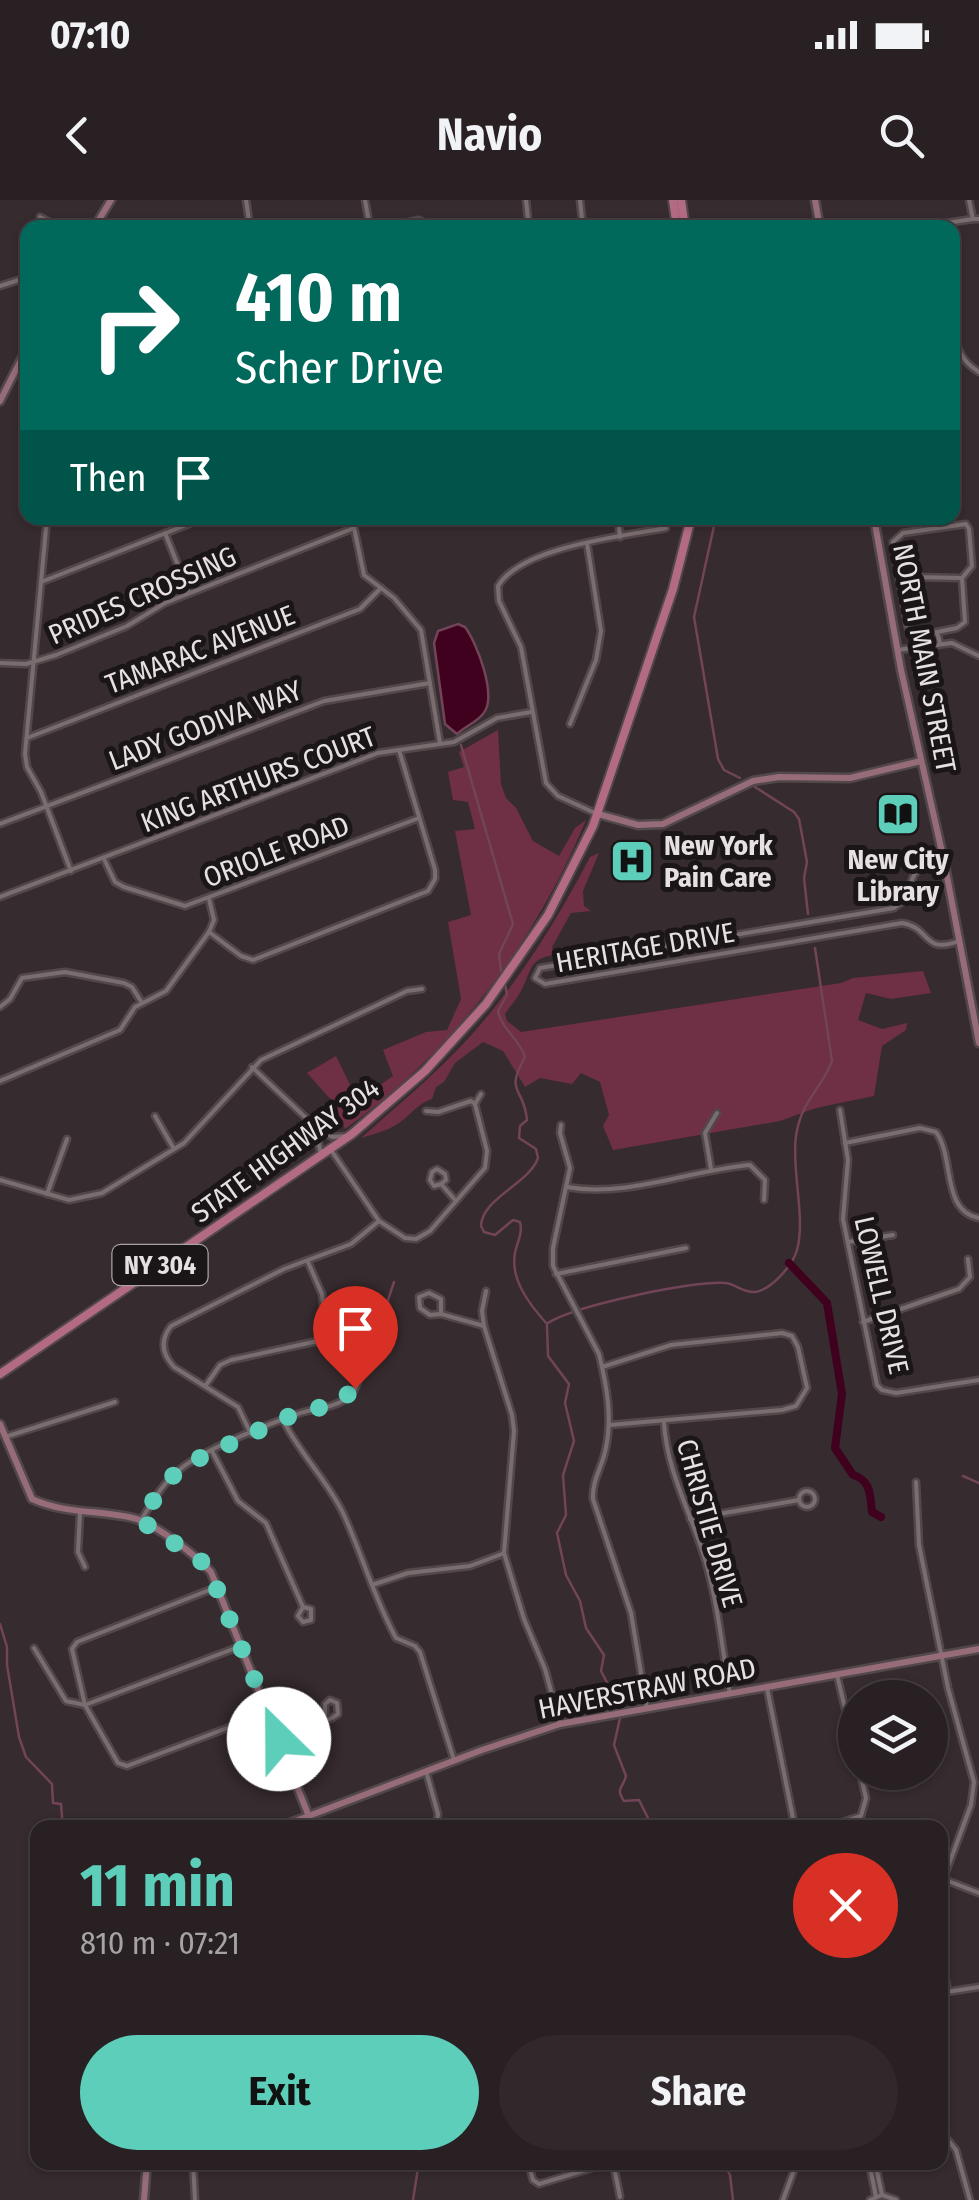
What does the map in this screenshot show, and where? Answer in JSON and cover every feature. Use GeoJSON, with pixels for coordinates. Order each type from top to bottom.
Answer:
{"type":"FeatureCollection","features":[{"type":"Feature","properties":{"kind":"main road","name":"STATE HIGHWAY 304"},"geometry":{"type":"LineString","coordinates":[[0,1374],[352,1134],[425,1072],[500,987],[561,892],[598,814],[677,575],[690,525]]}},
{"type":"Feature","properties":{"kind":"street"},"geometry":{"type":"LineString","coordinates":[[969,200],[976,219]]}},
{"type":"Feature","properties":{"kind":"street"},"geometry":{"type":"LineString","coordinates":[[40,217],[46,220]]}},
{"type":"Feature","properties":{"kind":"street"},"geometry":{"type":"LineString","coordinates":[[960,354],[979,372]]}},
{"type":"Feature","properties":{"kind":"street"},"geometry":{"type":"LineString","coordinates":[[0,401],[20,362]]}},
{"type":"Feature","properties":{"kind":"street"},"geometry":{"type":"LineString","coordinates":[[949,525],[896,536],[892,542],[908,628],[920,636],[957,628],[965,622],[962,578],[972,566],[969,529],[960,524]]}},
{"type":"Feature","properties":{"kind":"street"},"geometry":{"type":"LineString","coordinates":[[46,525],[27,767],[47,806],[71,870]]}},
{"type":"Feature","properties":{"kind":"street"},"geometry":{"type":"LineString","coordinates":[[41,582],[186,525]]}},
{"type":"Feature","properties":{"kind":"street"},"geometry":{"type":"LineString","coordinates":[[353,525],[364,575],[406,610],[421,630],[440,743]]}},
{"type":"Feature","properties":{"kind":"street"},"geometry":{"type":"LineString","coordinates":[[619,525],[620,537]]}},
{"type":"Feature","properties":{"kind":"street","name":"NORTH MAIN STREET"},"geometry":{"type":"LineString","coordinates":[[875,525],[979,1043]]}},
{"type":"Feature","properties":{"kind":"street","name":"PRIDES CROSSING"},"geometry":{"type":"LineString","coordinates":[[0,663],[33,662],[127,626],[190,593],[354,528]]}},
{"type":"Feature","properties":{"kind":"street"},"geometry":{"type":"LineString","coordinates":[[666,528],[550,551],[508,575],[498,586],[498,601],[521,647],[542,773],[551,791],[598,814],[638,825],[664,824],[753,781],[779,777],[858,778],[921,762]]}},
{"type":"Feature","properties":{"kind":"street"},"geometry":{"type":"LineString","coordinates":[[165,533],[190,593]]}},
{"type":"Feature","properties":{"kind":"street"},"geometry":{"type":"LineString","coordinates":[[570,724],[596,660],[601,632],[587,543]]}},
{"type":"Feature","properties":{"kind":"street"},"geometry":{"type":"LineString","coordinates":[[900,581],[914,576],[962,578]]}},
{"type":"Feature","properties":{"kind":"street","name":"TAMARAC AVENUE"},"geometry":{"type":"LineString","coordinates":[[27,738],[360,608],[381,588]]}},
{"type":"Feature","properties":{"kind":"street"},"geometry":{"type":"LineString","coordinates":[[937,632],[940,643]]}},
{"type":"Feature","properties":{"kind":"street"},"geometry":{"type":"LineString","coordinates":[[898,650],[940,643],[962,646],[979,656]]}},
{"type":"Feature","properties":{"kind":"street","name":"LADY GODIVA WAY"},"geometry":{"type":"LineString","coordinates":[[0,824],[324,701],[430,683]]}},
{"type":"Feature","properties":{"kind":"street","name":"KING ARTHURS COURT"},"geometry":{"type":"LineString","coordinates":[[0,897],[378,753],[458,740],[497,718],[532,712]]}},
{"type":"Feature","properties":{"kind":"street"},"geometry":{"type":"LineString","coordinates":[[209,932],[241,956],[254,960],[422,895],[433,886],[435,879],[399,748]]}},
{"type":"Feature","properties":{"kind":"street","name":"ORIOLE ROAD"},"geometry":{"type":"LineString","coordinates":[[104,858],[116,882],[124,887],[181,906],[419,818]]}},
{"type":"Feature","properties":{"kind":"street","name":"HERITAGE DRIVE"},"geometry":{"type":"LineString","coordinates":[[944,861],[917,869],[906,899],[897,907],[540,968],[534,978],[545,984],[905,923],[916,927],[934,945],[960,940]]}},
{"type":"Feature","properties":{"kind":"street"},"geometry":{"type":"LineString","coordinates":[[0,1081],[120,1030],[129,1014],[166,991],[209,932],[214,920],[208,898]]}},
{"type":"Feature","properties":{"kind":"street"},"geometry":{"type":"LineString","coordinates":[[810,922],[813,938]]}},
{"type":"Feature","properties":{"kind":"street"},"geometry":{"type":"LineString","coordinates":[[689,943],[692,959]]}},
{"type":"Feature","properties":{"kind":"street"},"geometry":{"type":"LineString","coordinates":[[0,1007],[10,999],[22,978],[65,972],[124,983],[142,1003]]}},
{"type":"Feature","properties":{"kind":"street"},"geometry":{"type":"LineString","coordinates":[[0,1180],[69,1200],[91,1198],[192,1135],[252,1068],[270,1054],[390,999],[422,990]]}},
{"type":"Feature","properties":{"kind":"street"},"geometry":{"type":"LineString","coordinates":[[252,1068],[328,1136],[352,1134]]}},
{"type":"Feature","properties":{"kind":"street"},"geometry":{"type":"LineString","coordinates":[[331,1150],[379,1221],[405,1238],[424,1236],[487,1162],[475,1104],[481,1094]]}},
{"type":"Feature","properties":{"kind":"street"},"geometry":{"type":"LineString","coordinates":[[426,1111],[438,1112],[471,1101],[475,1104]]}},
{"type":"Feature","properties":{"kind":"street","name":"LOWELL DRIVE"},"geometry":{"type":"LineString","coordinates":[[840,1110],[848,1160],[842,1210],[875,1378],[882,1390],[896,1393],[979,1380]]}},
{"type":"Feature","properties":{"kind":"street"},"geometry":{"type":"LineString","coordinates":[[712,1169],[705,1133],[717,1114]]}},
{"type":"Feature","properties":{"kind":"street"},"geometry":{"type":"LineString","coordinates":[[156,1116],[174,1149]]}},
{"type":"Feature","properties":{"kind":"street"},"geometry":{"type":"LineString","coordinates":[[561,1125],[560,1133],[570,1158],[553,1248],[556,1274],[599,1354],[602,1367],[610,1425],[604,1456],[593,1482],[593,1499],[630,1613],[647,1710]]}},
{"type":"Feature","properties":{"kind":"street"},"geometry":{"type":"LineString","coordinates":[[314,1126],[321,1156]]}},
{"type":"Feature","properties":{"kind":"street"},"geometry":{"type":"LineString","coordinates":[[846,1142],[920,1128],[936,1132],[945,1147],[957,1204],[966,1214],[979,1218]]}},
{"type":"Feature","properties":{"kind":"street"},"geometry":{"type":"LineString","coordinates":[[47,1194],[67,1138]]}},
{"type":"Feature","properties":{"kind":"street"},"geometry":{"type":"LineString","coordinates":[[567,1187],[594,1192],[750,1165],[764,1180],[764,1200]]}},
{"type":"Feature","properties":{"kind":"street"},"geometry":{"type":"LineString","coordinates":[[440,1184],[456,1202]]}},
{"type":"Feature","properties":{"kind":"street"},"geometry":{"type":"LineString","coordinates":[[251,1434],[238,1407],[166,1359],[165,1333],[171,1326],[307,1260],[351,1244],[379,1221]]}},
{"type":"Feature","properties":{"kind":"street"},"geometry":{"type":"LineString","coordinates":[[848,1242],[893,1235]]}},
{"type":"Feature","properties":{"kind":"street"},"geometry":{"type":"LineString","coordinates":[[556,1274],[686,1248]]}},
{"type":"Feature","properties":{"kind":"street"},"geometry":{"type":"LineString","coordinates":[[863,1322],[952,1294],[970,1276],[968,1259]]}},
{"type":"Feature","properties":{"kind":"street"},"geometry":{"type":"LineString","coordinates":[[307,1260],[322,1294],[327,1338]]}},
{"type":"Feature","properties":{"kind":"street"},"geometry":{"type":"LineString","coordinates":[[486,1291],[484,1326],[514,1430],[504,1553],[560,1724]]}},
{"type":"Feature","properties":{"kind":"street"},"geometry":{"type":"LineString","coordinates":[[442,1314],[442,1299],[429,1293],[419,1298],[420,1308],[430,1315],[442,1314],[484,1326]]}},
{"type":"Feature","properties":{"kind":"street"},"geometry":{"type":"LineString","coordinates":[[602,1367],[670,1345],[770,1333],[792,1336],[807,1388],[796,1406],[610,1425]]}},
{"type":"Feature","properties":{"kind":"street"},"geometry":{"type":"LineString","coordinates":[[140,1520],[178,1471],[282,1420],[338,1403],[355,1388],[358,1379],[354,1355],[338,1341],[327,1338],[231,1360],[220,1365],[206,1385]]}},
{"type":"Feature","properties":{"kind":"street"},"geometry":{"type":"LineString","coordinates":[[5,1437],[115,1402]]}},
{"type":"Feature","properties":{"kind":"street"},"geometry":{"type":"LineString","coordinates":[[282,1420],[299,1452],[343,1512],[396,1638],[420,1652],[454,1760]]}},
{"type":"Feature","properties":{"kind":"street","name":"CHRISTIE DRIVE"},"geometry":{"type":"LineString","coordinates":[[664,1422],[669,1463],[711,1586],[730,1694]]}},
{"type":"Feature","properties":{"kind":"street"},"geometry":{"type":"LineString","coordinates":[[0,1424],[32,1499],[80,1514],[140,1520],[201,1561],[218,1587],[310,1820]]}},
{"type":"Feature","properties":{"kind":"street"},"geometry":{"type":"LineString","coordinates":[[212,1451],[238,1500],[266,1523],[302,1607]]}},
{"type":"Feature","properties":{"kind":"street"},"geometry":{"type":"LineString","coordinates":[[916,1482],[919,1545],[974,1782],[948,1868]]}},
{"type":"Feature","properties":{"kind":"street"},"geometry":{"type":"LineString","coordinates":[[690,1519],[799,1500]]}},
{"type":"Feature","properties":{"kind":"street"},"geometry":{"type":"LineString","coordinates":[[80,1514],[79,1558],[85,1567]]}},
{"type":"Feature","properties":{"kind":"street"},"geometry":{"type":"LineString","coordinates":[[372,1586],[408,1573],[470,1566],[504,1553]]}},
{"type":"Feature","properties":{"kind":"street"},"geometry":{"type":"LineString","coordinates":[[218,1587],[83,1637],[72,1649],[86,1705],[118,1763],[134,1764],[267,1713]]}},
{"type":"Feature","properties":{"kind":"street"},"geometry":{"type":"LineString","coordinates":[[34,1648],[66,1701],[86,1705],[241,1646]]}},
{"type":"Feature","properties":{"kind":"street","name":"HAVERSTRAW ROAD"},"geometry":{"type":"LineString","coordinates":[[295,1820],[560,1724],[979,1649]]}},
{"type":"Feature","properties":{"kind":"street"},"geometry":{"type":"LineString","coordinates":[[838,1675],[839,1680]]}},
{"type":"Feature","properties":{"kind":"street"},"geometry":{"type":"LineString","coordinates":[[767,1688],[793,1820]]}},
{"type":"Feature","properties":{"kind":"street"},"geometry":{"type":"LineString","coordinates":[[279,1739],[325,1720]]}},
{"type":"Feature","properties":{"kind":"street"},"geometry":{"type":"LineString","coordinates":[[426,1771],[437,1820]]}},
{"type":"Feature","properties":{"kind":"street"},"geometry":{"type":"LineString","coordinates":[[854,1820],[865,1810],[862,1790]]}},
{"type":"Feature","properties":{"kind":"street"},"geometry":{"type":"LineString","coordinates":[[970,1805],[979,1808]]}},
{"type":"Feature","properties":{"kind":"street"},"geometry":{"type":"LineString","coordinates":[[948,1881],[979,1893]]}},
{"type":"Feature","properties":{"kind":"street"},"geometry":{"type":"LineString","coordinates":[[948,1992],[979,1987]]}},
{"type":"Feature","properties":{"kind":"street"},"geometry":{"type":"LineString","coordinates":[[948,2140],[956,2150],[970,2200]]}},
{"type":"Feature","properties":{"kind":"street"},"geometry":{"type":"LineString","coordinates":[[144,2200],[146,2170]]}},
{"type":"Feature","properties":{"kind":"street"},"geometry":{"type":"LineString","coordinates":[[193,2170],[195,2200]]}},
{"type":"Feature","properties":{"kind":"street"},"geometry":{"type":"LineString","coordinates":[[530,2170],[539,2184],[585,2170]]}},
{"type":"Feature","properties":{"kind":"street"},"geometry":{"type":"LineString","coordinates":[[614,2170],[620,2197]]}},
{"type":"Feature","properties":{"kind":"street"},"geometry":{"type":"LineString","coordinates":[[783,2200],[794,2170]]}},
{"type":"Feature","properties":{"kind":"street"},"geometry":{"type":"LineString","coordinates":[[873,2170],[876,2197],[896,2200]]}},
{"type":"Feature","properties":{"kind":"shaded area"},"geometry":{"type":"Polygon","coordinates":[[[458,624],[465,627],[475,645],[488,695],[483,714],[457,734],[445,724],[434,643],[438,631],[458,624]]]}},
{"type":"Feature","properties":{"kind":"shaded area"},"geometry":{"type":"Polygon","coordinates":[[[498,730],[501,784],[533,841],[559,856],[575,828],[586,820],[542,909],[487,991],[421,1066],[345,1129],[332,1101],[307,1073],[336,1056],[359,1103],[368,1101],[374,1089],[393,1076],[383,1050],[426,1032],[447,1030],[461,999],[448,922],[471,915],[455,831],[475,829],[468,802],[453,800],[448,772],[464,767],[459,752],[498,730]]]}},
{"type":"Feature","properties":{"kind":"shaded area"},"geometry":{"type":"Polygon","coordinates":[[[599,853],[583,891],[584,906],[591,911],[571,913],[552,947],[554,955],[532,967],[505,1014],[507,1021],[521,1032],[841,983],[853,978],[923,971],[931,993],[891,999],[866,993],[858,1020],[882,1029],[907,1023],[906,1030],[882,1046],[874,1096],[816,1108],[780,1121],[613,1150],[603,1126],[609,1115],[600,1082],[581,1073],[572,1084],[540,1078],[525,1087],[503,1051],[483,1042],[455,1063],[444,1082],[436,1087],[432,1099],[394,1126],[361,1138],[439,1068],[483,1022],[533,954],[590,857],[599,853]]]}},
{"type":"Feature","properties":{"kind":"waterway"},"geometry":{"type":"LineString","coordinates":[[714,526],[694,617],[718,759],[724,770],[740,778]]}},
{"type":"Feature","properties":{"kind":"waterway"},"geometry":{"type":"LineString","coordinates":[[461,745],[513,924],[499,954],[502,977]]}},
{"type":"Feature","properties":{"kind":"waterway"},"geometry":{"type":"LineString","coordinates":[[755,787],[799,819],[807,862],[804,878],[808,914]]}},
{"type":"Feature","properties":{"kind":"waterway"},"geometry":{"type":"LineString","coordinates":[[548,1323],[607,1302],[688,1286],[726,1283],[755,1292],[774,1282],[791,1263],[800,1223],[796,1136],[802,1113],[832,1061],[815,948]]}},
{"type":"Feature","properties":{"kind":"waterway"},"geometry":{"type":"LineString","coordinates":[[505,984],[507,995],[498,1011],[525,1057],[516,1078],[527,1120],[520,1126],[519,1138],[536,1149],[538,1158],[525,1176],[489,1207],[481,1226],[484,1232],[495,1235],[513,1220],[520,1222],[514,1263],[518,1282],[547,1324]]}},
{"type":"Feature","properties":{"kind":"waterway"},"geometry":{"type":"LineString","coordinates":[[789,1263],[827,1303],[842,1394],[835,1448],[853,1475],[866,1484],[872,1512],[881,1517]]}},
{"type":"Feature","properties":{"kind":"waterway"},"geometry":{"type":"LineString","coordinates":[[390,1313],[388,1300],[394,1282]]}},
{"type":"Feature","properties":{"kind":"waterway"},"geometry":{"type":"LineString","coordinates":[[547,1326],[548,1356],[569,1384],[565,1403],[574,1441],[563,1475],[566,1515],[557,1533],[566,1575],[580,1601],[586,1628],[604,1655],[601,1671],[621,1710]]}},
{"type":"Feature","properties":{"kind":"waterway"},"geometry":{"type":"LineString","coordinates":[[963,1476],[979,1483]]}},
{"type":"Feature","properties":{"kind":"waterway"},"geometry":{"type":"LineString","coordinates":[[0,1624],[7,1647],[19,1737],[26,1757],[52,1784],[53,1803],[61,1804],[62,1820]]}},
{"type":"Feature","properties":{"kind":"waterway"},"geometry":{"type":"LineString","coordinates":[[620,1718],[614,1745],[626,1776],[620,1793],[624,1801],[639,1800],[649,1820]]}},
{"type":"Feature","properties":{"kind":"waterway"},"geometry":{"type":"LineString","coordinates":[[413,2200],[418,2170]]}},
{"type":"Feature","properties":{"kind":"waterway"},"geometry":{"type":"LineString","coordinates":[[727,2170],[733,2200]]}},
{"type":"Feature","properties":{"kind":"place","name":"New City Library"},"geometry":{"type":"Point","coordinates":[898,814]}},
{"type":"Feature","properties":{"kind":"place","name":"New York Pain Care"},"geometry":{"type":"Point","coordinates":[632,861]}},
{"type":"Feature","properties":{"kind":"route"},"geometry":{"type":"LineString","coordinates":[[279,1739],[210,1572],[201,1561],[140,1520],[167,1481],[187,1464],[294,1414],[338,1403],[355,1388]]}}]}
